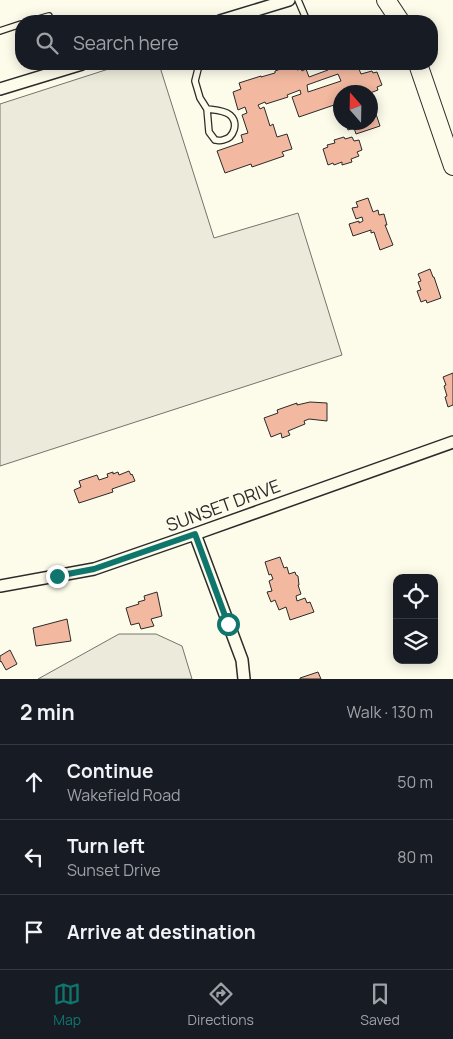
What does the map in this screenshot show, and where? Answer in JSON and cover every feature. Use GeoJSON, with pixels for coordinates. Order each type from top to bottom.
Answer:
{"type":"FeatureCollection","features":[{"type":"Feature","properties":{"kind":"main road"},"geometry":{"type":"LineString","coordinates":[[420,70],[453,166]]}},
{"type":"Feature","properties":{"kind":"street"},"geometry":{"type":"LineString","coordinates":[[240,15],[289,0]]}},
{"type":"Feature","properties":{"kind":"street"},"geometry":{"type":"LineString","coordinates":[[0,89],[62,70]]}},
{"type":"Feature","properties":{"kind":"street","name":"SUNSET DRIVE"},"geometry":{"type":"LineString","coordinates":[[0,586],[94,569],[453,442]]}},
{"type":"Feature","properties":{"kind":"street"},"geometry":{"type":"LineString","coordinates":[[195,534],[242,660],[244,679]]}},
{"type":"Feature","properties":{"kind":"lane"},"geometry":{"type":"LineString","coordinates":[[298,0],[304,15]]}},
{"type":"Feature","properties":{"kind":"lane"},"geometry":{"type":"LineString","coordinates":[[0,31],[15,26]]}},
{"type":"Feature","properties":{"kind":"lane"},"geometry":{"type":"LineString","coordinates":[[198,70],[196,81],[200,98],[207,109],[208,132],[215,140],[224,140],[232,135],[235,128],[234,121],[230,115],[207,109]]}},
{"type":"Feature","properties":{"kind":"shaded area"},"geometry":{"type":"Polygon","coordinates":[[[105,70],[161,70],[214,238],[298,213],[342,355],[0,466],[0,104],[105,70]]]}},
{"type":"Feature","properties":{"kind":"shaded area"},"geometry":{"type":"Polygon","coordinates":[[[119,634],[156,634],[182,646],[192,679],[38,679],[119,634]]]}},
{"type":"Feature","properties":{"kind":"building"},"geometry":{"type":"Polygon","coordinates":[[[278,70],[306,70],[309,77],[328,70],[359,70],[361,74],[372,71],[373,73],[377,72],[382,85],[378,87],[378,85],[333,85],[333,105],[299,117],[292,97],[301,94],[300,90],[287,95],[288,97],[258,105],[260,109],[264,107],[270,126],[273,124],[277,137],[287,134],[292,149],[282,152],[284,156],[252,167],[251,164],[225,173],[217,151],[243,142],[241,135],[248,133],[242,115],[247,113],[245,107],[238,110],[233,92],[241,89],[239,83],[275,73],[278,70]],[[338,74],[307,85],[308,92],[341,81],[338,74]]]}},
{"type":"Feature","properties":{"kind":"building"},"geometry":{"type":"Polygon","coordinates":[[[355,130],[368,130],[356,134],[355,130]]]}},
{"type":"Feature","properties":{"kind":"building"},"geometry":{"type":"Polygon","coordinates":[[[344,137],[345,139],[352,137],[354,141],[359,140],[362,150],[357,152],[359,156],[351,159],[352,162],[342,165],[342,162],[328,165],[323,149],[328,147],[327,145],[335,143],[334,140],[344,137]]]}},
{"type":"Feature","properties":{"kind":"building"},"geometry":{"type":"Polygon","coordinates":[[[368,198],[373,212],[378,210],[379,215],[384,214],[387,225],[385,225],[393,245],[380,250],[374,232],[371,233],[371,230],[353,236],[349,224],[363,221],[362,217],[356,219],[352,208],[358,207],[356,202],[368,198]]]}},
{"type":"Feature","properties":{"kind":"building"},"geometry":{"type":"Polygon","coordinates":[[[430,269],[441,298],[427,303],[426,300],[421,302],[417,291],[421,290],[418,282],[421,281],[418,274],[430,269]]]}},
{"type":"Feature","properties":{"kind":"building"},"geometry":{"type":"Polygon","coordinates":[[[453,373],[453,405],[448,407],[444,386],[446,385],[443,377],[453,373]]]}},
{"type":"Feature","properties":{"kind":"building"},"geometry":{"type":"Polygon","coordinates":[[[310,402],[327,403],[327,421],[309,419],[304,421],[305,424],[288,431],[290,435],[282,438],[281,433],[271,437],[264,418],[278,413],[277,410],[297,403],[297,405],[310,402]]]}},
{"type":"Feature","properties":{"kind":"building"},"geometry":{"type":"Polygon","coordinates":[[[129,471],[135,481],[112,489],[113,492],[79,503],[74,490],[81,487],[79,481],[97,475],[99,480],[108,477],[107,474],[113,472],[113,474],[118,472],[119,475],[129,471]]]}},
{"type":"Feature","properties":{"kind":"building"},"geometry":{"type":"Polygon","coordinates":[[[280,557],[284,568],[287,567],[289,574],[295,572],[298,576],[301,594],[296,596],[297,601],[305,598],[307,603],[310,602],[314,612],[290,620],[286,607],[279,610],[275,600],[271,602],[267,592],[272,591],[269,581],[273,579],[271,574],[269,575],[265,562],[280,557]]]}},
{"type":"Feature","properties":{"kind":"building"},"geometry":{"type":"Polygon","coordinates":[[[157,592],[162,616],[151,619],[154,626],[141,629],[139,623],[131,625],[126,608],[145,600],[144,596],[157,592]]]}},
{"type":"Feature","properties":{"kind":"building"},"geometry":{"type":"Polygon","coordinates":[[[67,619],[71,641],[36,646],[33,628],[67,619]]]}},
{"type":"Feature","properties":{"kind":"building"},"geometry":{"type":"Polygon","coordinates":[[[10,650],[17,664],[6,670],[0,662],[0,656],[10,650]]]}},
{"type":"Feature","properties":{"kind":"building"},"geometry":{"type":"Polygon","coordinates":[[[318,672],[321,679],[300,679],[300,678],[318,672]]]}},
{"type":"Feature","properties":{"kind":"route"},"geometry":{"type":"LineString","coordinates":[[57,576],[94,569],[195,534],[228,624]]}}]}
